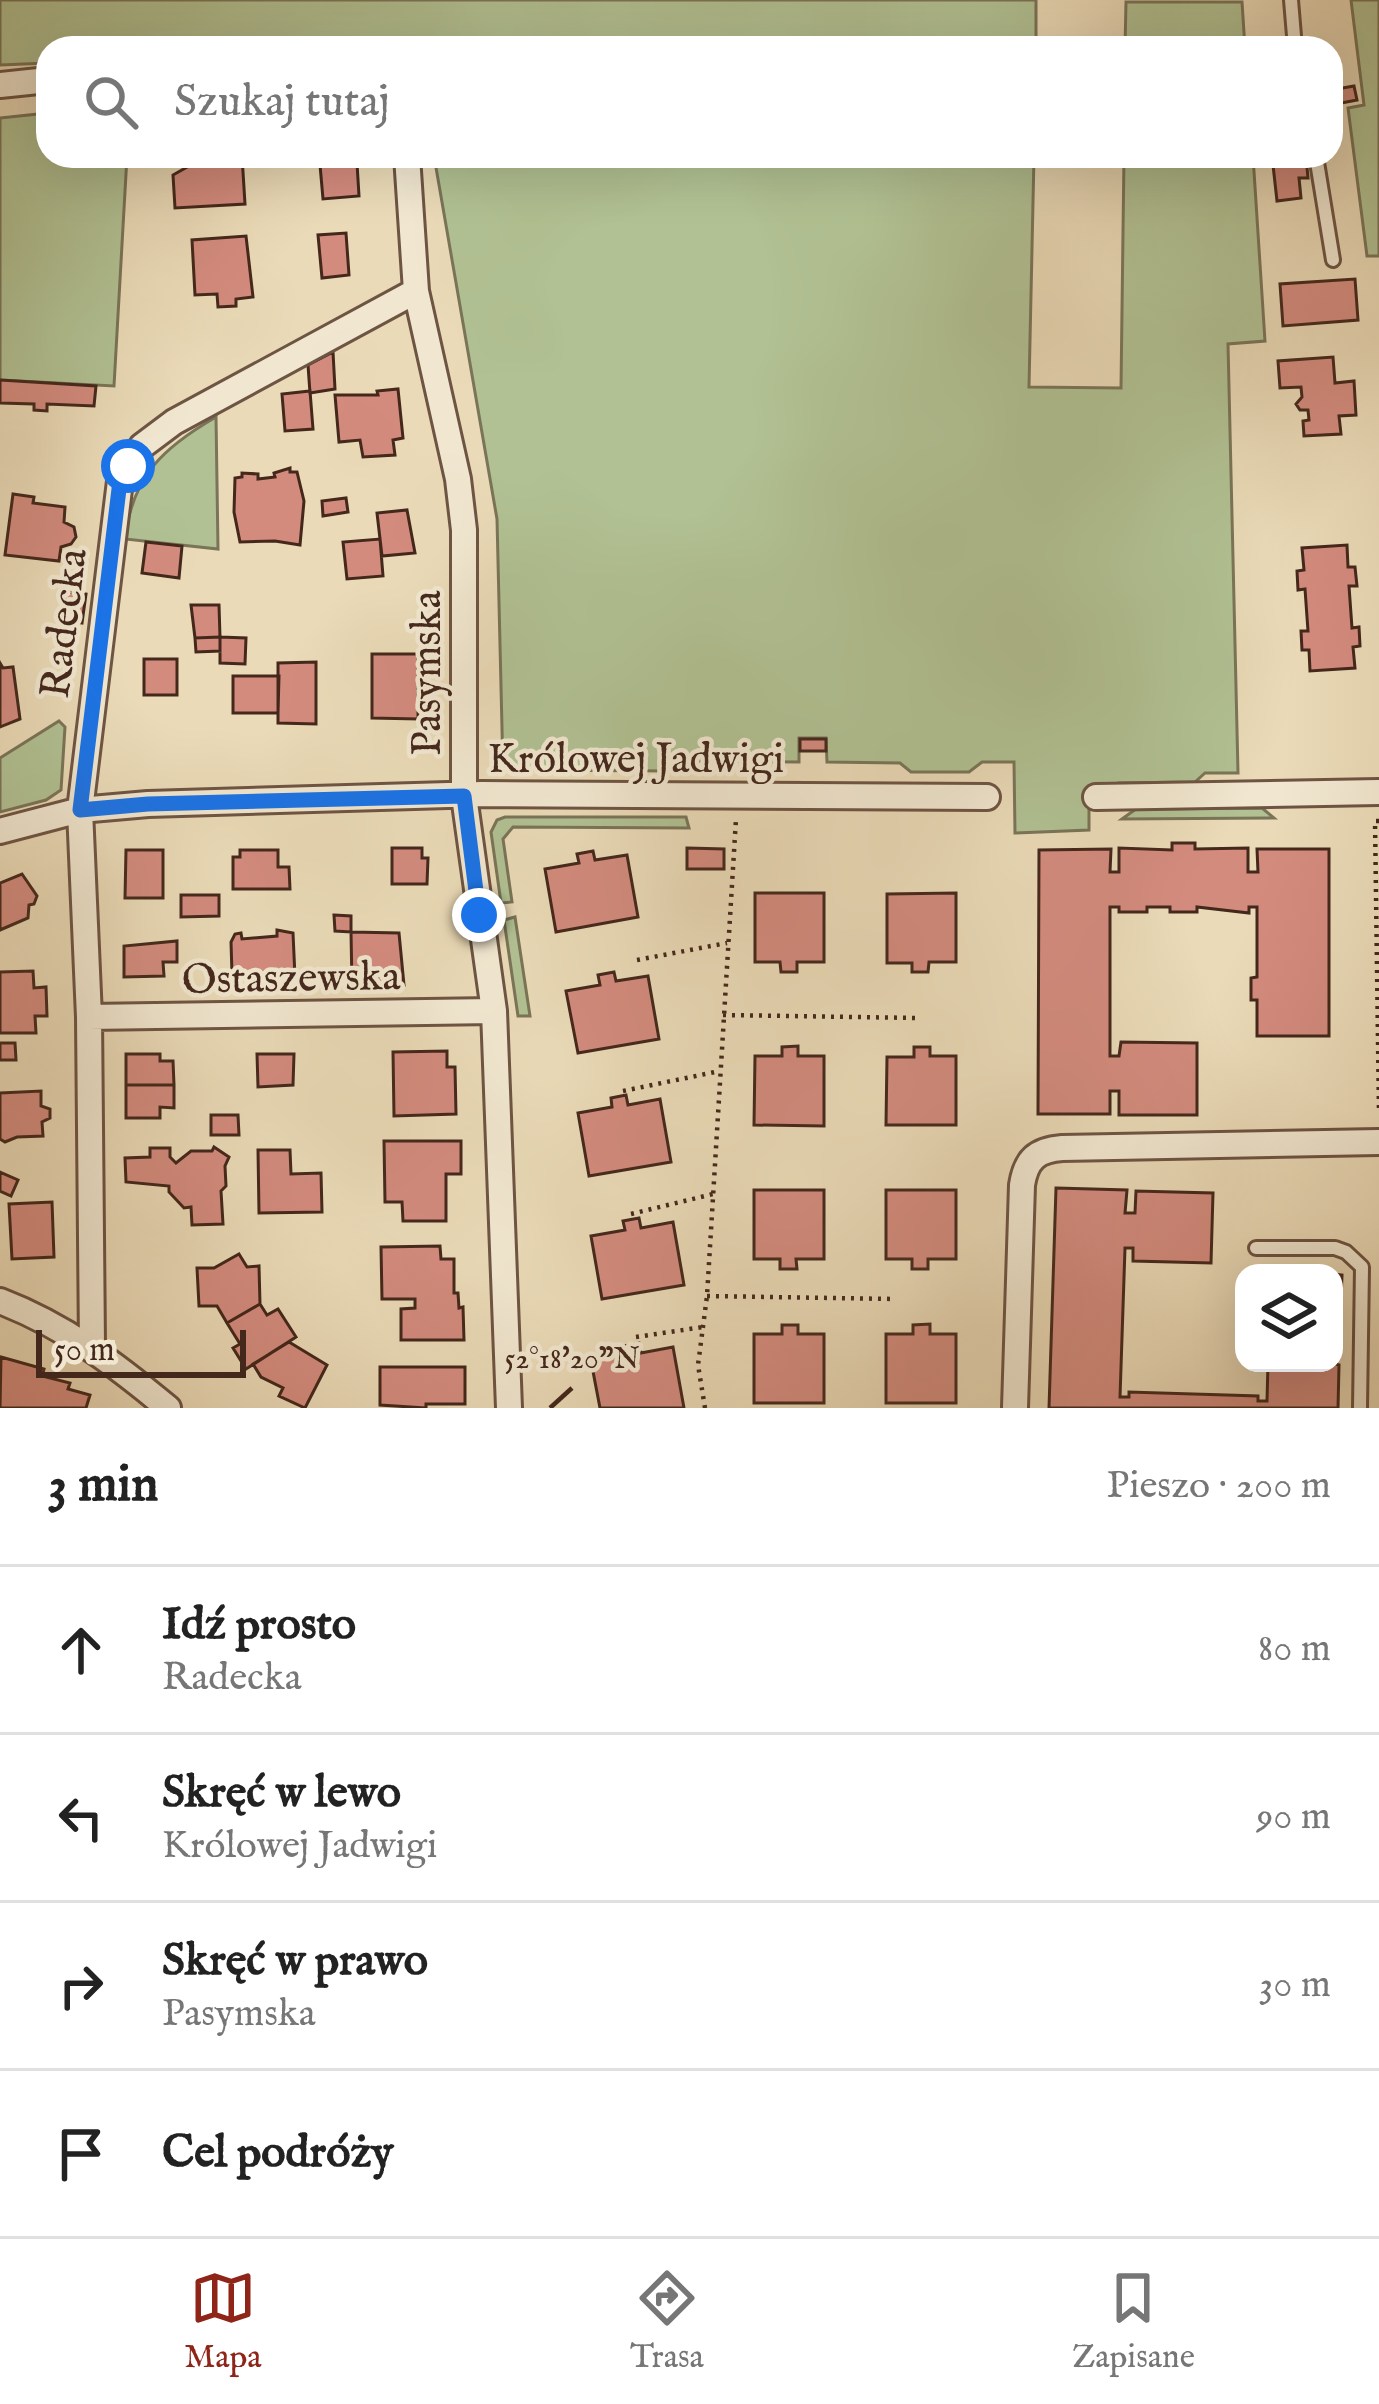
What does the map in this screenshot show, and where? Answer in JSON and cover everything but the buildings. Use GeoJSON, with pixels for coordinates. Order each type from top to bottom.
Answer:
{"type":"FeatureCollection","features":[{"type":"Feature","properties":{"kind":"street"},"geometry":{"type":"LineString","coordinates":[[0,85],[36,81]]}},
{"type":"Feature","properties":{"kind":"street","name":"Pasymska"},"geometry":{"type":"LineString","coordinates":[[408,168],[416,291],[458,479],[464,530],[464,796],[494,1011],[509,1408]]}},
{"type":"Feature","properties":{"kind":"street","name":"Radecka"},"geometry":{"type":"LineString","coordinates":[[92,1346],[89,1017],[80,810],[120,481],[142,446],[174,422],[416,291]]}},
{"type":"Feature","properties":{"kind":"street"},"geometry":{"type":"LineString","coordinates":[[1096,797],[1379,792]]}},
{"type":"Feature","properties":{"kind":"street","name":"Królowej Jadwigi"},"geometry":{"type":"LineString","coordinates":[[0,831],[80,810],[148,804],[464,796],[987,796]]}},
{"type":"Feature","properties":{"kind":"street","name":"Ostaszewska"},"geometry":{"type":"LineString","coordinates":[[89,1017],[494,1011]]}},
{"type":"Feature","properties":{"kind":"street"},"geometry":{"type":"LineString","coordinates":[[1015,1408],[1022,1185],[1035,1155],[1062,1148],[1379,1142]]}},
{"type":"Feature","properties":{"kind":"street"},"geometry":{"type":"LineString","coordinates":[[0,1301],[92,1346],[167,1408]]}},
{"type":"Feature","properties":{"kind":"lane"},"geometry":{"type":"LineString","coordinates":[[1292,0],[1294,36]]}},
{"type":"Feature","properties":{"kind":"lane"},"geometry":{"type":"LineString","coordinates":[[1318,168],[1333,260]]}},
{"type":"Feature","properties":{"kind":"lane"},"geometry":{"type":"LineString","coordinates":[[1256,1248],[1335,1248],[1362,1267],[1360,1408]]}},
{"type":"Feature","properties":{"kind":"path"},"geometry":{"type":"LineString","coordinates":[[705,1408],[698,1365],[707,1296],[736,813]]}},
{"type":"Feature","properties":{"kind":"path"},"geometry":{"type":"LineString","coordinates":[[1379,821],[1375,821],[1379,1112]]}},
{"type":"Feature","properties":{"kind":"path"},"geometry":{"type":"LineString","coordinates":[[637,960],[727,943]]}},
{"type":"Feature","properties":{"kind":"path"},"geometry":{"type":"LineString","coordinates":[[722,1015],[920,1018]]}},
{"type":"Feature","properties":{"kind":"path"},"geometry":{"type":"LineString","coordinates":[[623,1091],[720,1072]]}},
{"type":"Feature","properties":{"kind":"path"},"geometry":{"type":"LineString","coordinates":[[631,1214],[713,1194]]}},
{"type":"Feature","properties":{"kind":"path"},"geometry":{"type":"LineString","coordinates":[[707,1296],[895,1299]]}},
{"type":"Feature","properties":{"kind":"path"},"geometry":{"type":"LineString","coordinates":[[636,1337],[703,1327]]}},
{"type":"Feature","properties":{"kind":"green space"},"geometry":{"type":"Polygon","coordinates":[[[0,0],[1036,0],[1036,36],[36,36],[36,64],[0,65],[0,0]]]}},
{"type":"Feature","properties":{"kind":"green space"},"geometry":{"type":"Polygon","coordinates":[[[1351,0],[1379,0],[1379,256],[1367,256],[1348,108],[1364,105],[1351,0]]]}},
{"type":"Feature","properties":{"kind":"green space"},"geometry":{"type":"Polygon","coordinates":[[[1126,2],[1242,2],[1244,36],[1125,36],[1126,2]]]}},
{"type":"Feature","properties":{"kind":"green space"},"geometry":{"type":"Polygon","coordinates":[[[36,114],[36,168],[126,168],[114,386],[0,380],[0,118],[36,114]]]}},
{"type":"Feature","properties":{"kind":"green space"},"geometry":{"type":"Polygon","coordinates":[[[436,168],[1034,168],[1029,387],[1121,388],[1124,168],[1254,168],[1265,341],[1228,344],[1238,773],[1205,773],[1195,782],[1119,783],[1089,798],[1089,830],[1015,833],[1014,762],[982,762],[969,772],[911,772],[900,763],[827,762],[826,738],[799,738],[799,762],[684,761],[672,771],[503,770],[497,519],[436,168]]]}},
{"type":"Feature","properties":{"kind":"green space"},"geometry":{"type":"Polygon","coordinates":[[[216,417],[218,549],[125,539],[135,498],[154,466],[181,440],[216,417]]]}},
{"type":"Feature","properties":{"kind":"green space"},"geometry":{"type":"Polygon","coordinates":[[[59,721],[65,727],[61,790],[46,800],[0,812],[0,758],[59,721]]]}},
{"type":"Feature","properties":{"kind":"green space"},"geometry":{"type":"Polygon","coordinates":[[[1262,808],[1274,818],[1122,819],[1136,809],[1262,808]]]}},
{"type":"Feature","properties":{"kind":"green space"},"geometry":{"type":"Polygon","coordinates":[[[686,817],[689,828],[513,827],[503,839],[512,902],[501,903],[491,832],[497,820],[686,817]]]}},
{"type":"Feature","properties":{"kind":"green space"},"geometry":{"type":"Polygon","coordinates":[[[515,917],[530,1016],[518,1016],[504,920],[515,917]]]}},
{"type":"Feature","properties":{"kind":"route"},"geometry":{"type":"LineString","coordinates":[[128,466],[120,481],[80,810],[464,796],[479,915]]}}]}
